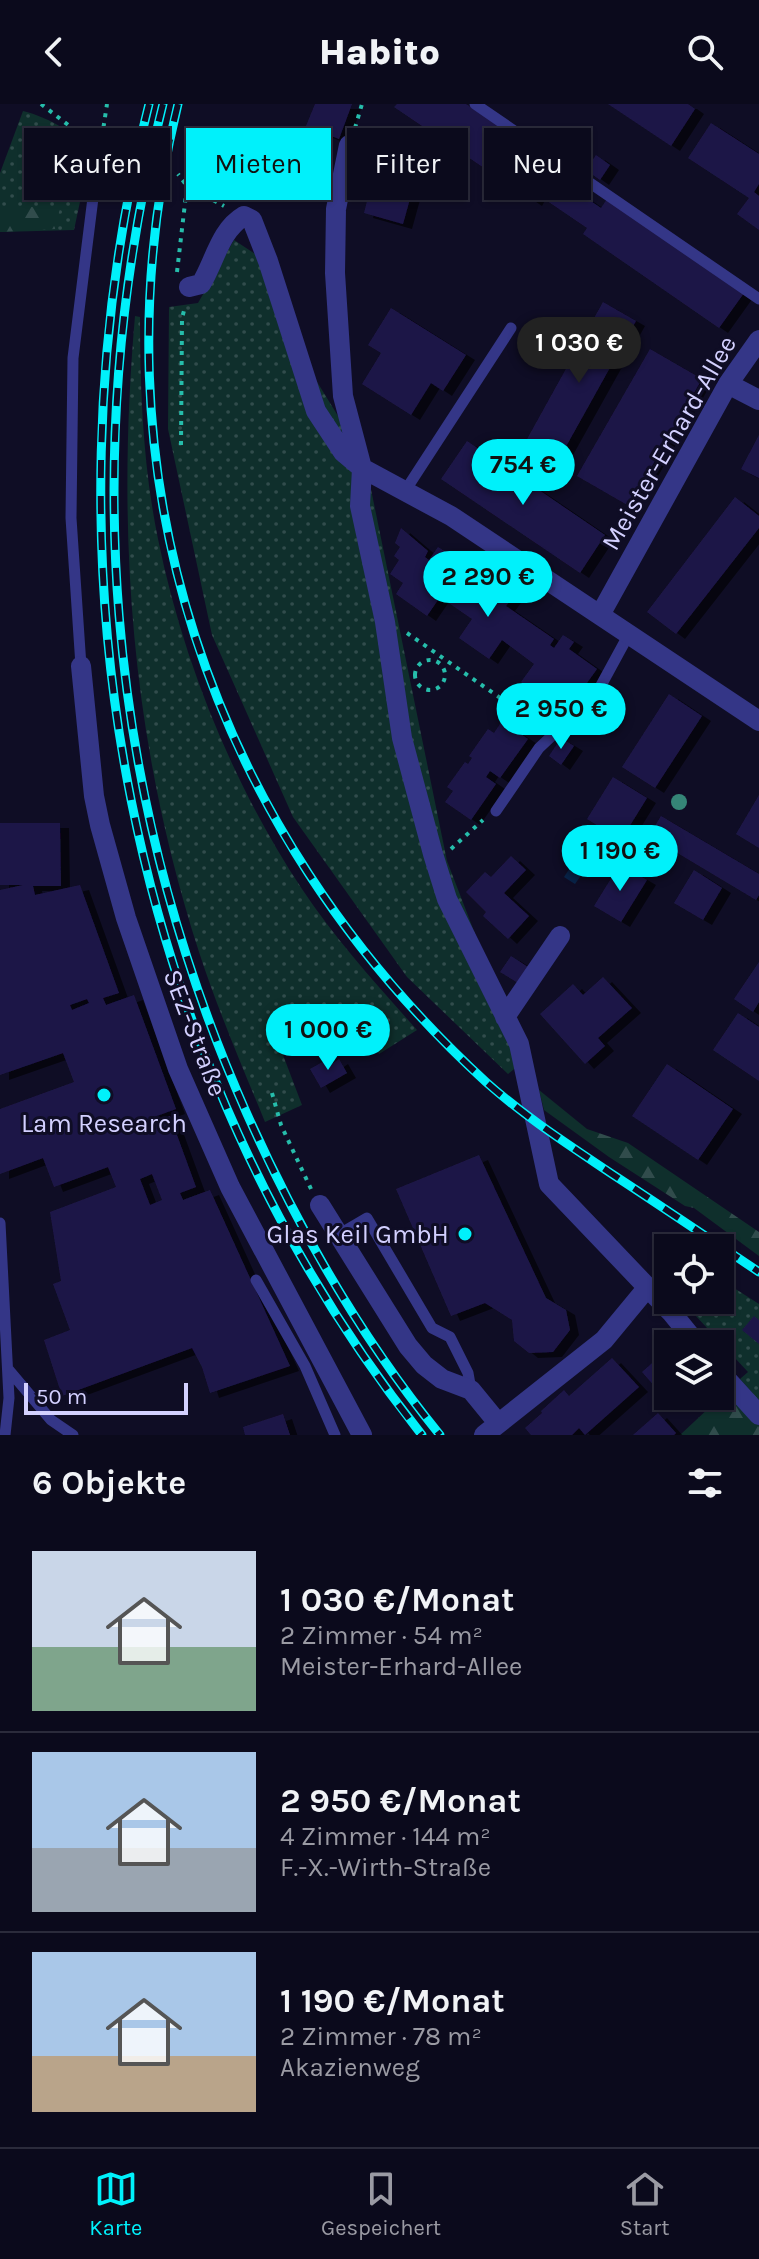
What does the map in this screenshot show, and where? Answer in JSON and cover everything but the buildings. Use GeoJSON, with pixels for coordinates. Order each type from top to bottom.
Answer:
{"type":"FeatureCollection","features":[{"type":"Feature","properties":{"kind":"street"},"geometry":{"type":"LineString","coordinates":[[347,155],[336,209],[335,273],[343,396],[362,468],[360,506],[385,622],[402,738],[433,854],[447,899],[519,1044],[539,1149],[549,1184],[684,1330]]}},
{"type":"Feature","properties":{"kind":"street"},"geometry":{"type":"LineString","coordinates":[[189,287],[201,284],[227,232],[244,216],[252,220],[257,227],[316,411],[343,452],[362,468],[451,516],[759,721]]}},
{"type":"Feature","properties":{"kind":"street","name":"Meister-Erhard-Allee"},"geometry":{"type":"LineString","coordinates":[[600,615],[728,384],[759,340]]}},
{"type":"Feature","properties":{"kind":"street"},"geometry":{"type":"LineString","coordinates":[[728,384],[759,400]]}},
{"type":"Feature","properties":{"kind":"street","name":"SEZ-Straße"},"geometry":{"type":"LineString","coordinates":[[81,666],[94,796],[100,825],[126,918],[178,1069],[230,1187],[362,1435]]}},
{"type":"Feature","properties":{"kind":"street"},"geometry":{"type":"LineString","coordinates":[[505,1017],[560,936]]}},
{"type":"Feature","properties":{"kind":"street"},"geometry":{"type":"LineString","coordinates":[[320,1205],[408,1346],[424,1365],[442,1379],[471,1390],[491,1429],[604,1340],[647,1288]]}},
{"type":"Feature","properties":{"kind":"street"},"geometry":{"type":"LineString","coordinates":[[734,1387],[759,1415]]}},
{"type":"Feature","properties":{"kind":"lane"},"geometry":{"type":"LineString","coordinates":[[475,104],[759,299]]}},
{"type":"Feature","properties":{"kind":"lane"},"geometry":{"type":"LineString","coordinates":[[81,666],[71,518],[73,358],[93,200]]}},
{"type":"Feature","properties":{"kind":"lane"},"geometry":{"type":"LineString","coordinates":[[405,491],[511,328]]}},
{"type":"Feature","properties":{"kind":"lane"},"geometry":{"type":"LineString","coordinates":[[496,811],[545,742],[576,721],[592,702],[629,634]]}},
{"type":"Feature","properties":{"kind":"lane"},"geometry":{"type":"LineString","coordinates":[[338,1235],[367,1218],[432,1328],[450,1337],[468,1373],[471,1390]]}},
{"type":"Feature","properties":{"kind":"lane"},"geometry":{"type":"LineString","coordinates":[[0,1223],[9,1398],[5,1435]]}},
{"type":"Feature","properties":{"kind":"lane"},"geometry":{"type":"LineString","coordinates":[[256,1280],[305,1366],[335,1435]]}},
{"type":"Feature","properties":{"kind":"lane"},"geometry":{"type":"LineString","coordinates":[[8,1369],[51,1420],[73,1435]]}},
{"type":"Feature","properties":{"kind":"path"},"geometry":{"type":"LineString","coordinates":[[41,104],[71,128]]}},
{"type":"Feature","properties":{"kind":"path"},"geometry":{"type":"LineString","coordinates":[[103,128],[107,104]]}},
{"type":"Feature","properties":{"kind":"path"},"geometry":{"type":"LineString","coordinates":[[178,174],[186,185]]}},
{"type":"Feature","properties":{"kind":"path"},"geometry":{"type":"LineString","coordinates":[[181,445],[182,318],[189,287],[181,283],[177,272],[186,195]]}},
{"type":"Feature","properties":{"kind":"path"},"geometry":{"type":"LineString","coordinates":[[214,200],[244,216]]}},
{"type":"Feature","properties":{"kind":"path"},"geometry":{"type":"LineString","coordinates":[[385,622],[390,622],[529,718],[545,742]]}},
{"type":"Feature","properties":{"kind":"path"},"geometry":{"type":"LineString","coordinates":[[441,660],[446,674],[443,684],[433,690],[422,688],[415,679],[416,668],[424,661],[441,660]]}},
{"type":"Feature","properties":{"kind":"path"},"geometry":{"type":"LineString","coordinates":[[433,854],[451,849],[496,811]]}},
{"type":"Feature","properties":{"kind":"path"},"geometry":{"type":"LineString","coordinates":[[272,1093],[281,1125],[303,1176],[320,1205]]}},
{"type":"Feature","properties":{"kind":"green space"},"geometry":{"type":"Polygon","coordinates":[[[23,111],[62,128],[24,128],[24,200],[80,200],[74,230],[0,232],[0,173],[23,111]]]}},
{"type":"Feature","properties":{"kind":"green space"},"geometry":{"type":"Polygon","coordinates":[[[0,206],[60,208],[55,229],[0,232],[0,206]]]}},
{"type":"Feature","properties":{"kind":"green space"},"geometry":{"type":"Polygon","coordinates":[[[234,240],[260,257],[303,359],[365,460],[447,861],[524,1061],[508,1074],[407,977],[293,817],[212,635],[168,429],[169,307],[198,303],[234,240]]]}},
{"type":"Feature","properties":{"kind":"green space"},"geometry":{"type":"Polygon","coordinates":[[[135,316],[140,317],[143,428],[158,539],[181,631],[196,676],[233,765],[277,849],[315,908],[417,1030],[379,1054],[366,1030],[332,1043],[326,1033],[283,1055],[302,1105],[265,1122],[199,952],[176,873],[144,716],[134,637],[127,478],[135,316]]]}},
{"type":"Feature","properties":{"kind":"green space"},"geometry":{"type":"Polygon","coordinates":[[[539,1090],[587,1129],[628,1143],[759,1232],[759,1256],[734,1238],[734,1234],[729,1234],[694,1208],[685,1206],[609,1157],[544,1110],[539,1090]]]}},
{"type":"Feature","properties":{"kind":"green space"},"geometry":{"type":"Polygon","coordinates":[[[734,1288],[759,1304],[759,1400],[740,1379],[748,1372],[734,1357],[734,1330],[709,1330],[694,1314],[734,1314],[734,1288]]]}},
{"type":"Feature","properties":{"kind":"green space"},"geometry":{"type":"Polygon","coordinates":[[[740,1379],[759,1400],[759,1435],[680,1435],[707,1410],[734,1410],[734,1385],[740,1379]]]}},
{"type":"Feature","properties":{"kind":"water"},"geometry":{"type":"Polygon","coordinates":[[[580,853],[591,861],[575,884],[564,877],[580,853]]]}},
{"type":"Feature","properties":{"kind":"railway"},"geometry":{"type":"LineString","coordinates":[[149,104],[115,277],[101,452],[107,628],[131,801],[175,971],[239,1135],[321,1290],[422,1435]]}},
{"type":"Feature","properties":{"kind":"railway"},"geometry":{"type":"LineString","coordinates":[[163,104],[136,232],[120,360],[114,488],[119,616],[135,743],[161,869],[199,992],[267,1157],[333,1281],[384,1360],[440,1435]]}},
{"type":"Feature","properties":{"kind":"railway"},"geometry":{"type":"LineString","coordinates":[[178,104],[154,241],[149,376],[163,508],[195,635],[244,758],[309,874],[390,982],[486,1082],[563,1141],[759,1272]]}},
{"type":"Feature","properties":{"kind":"place","name":"Lam Research"},"geometry":{"type":"Point","coordinates":[104,1095]}},
{"type":"Feature","properties":{"kind":"place","name":"Glas Keil GmbH"},"geometry":{"type":"Point","coordinates":[465,1234]}}]}
